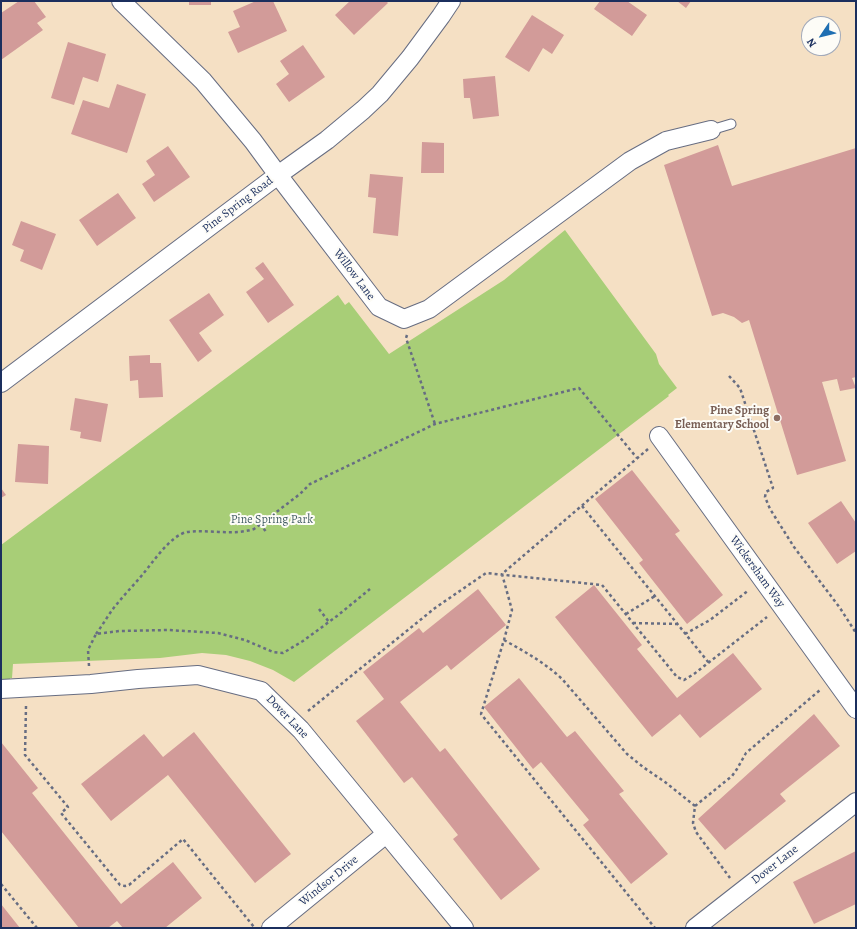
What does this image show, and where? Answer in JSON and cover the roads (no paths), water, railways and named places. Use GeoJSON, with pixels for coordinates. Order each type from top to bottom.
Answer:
{"type":"FeatureCollection","features":[{"type":"Feature","properties":{"kind":"street","name":"Willow Lane"},"geometry":{"type":"LineString","coordinates":[[121,1],[203,81],[253,141],[379,307],[404,319],[429,309],[630,161],[666,141],[712,130]]}},
{"type":"Feature","properties":{"kind":"street","name":"Pine Spring Road"},"geometry":{"type":"LineString","coordinates":[[1,383],[326,140],[363,110],[380,94],[410,58],[451,1]]}},
{"type":"Feature","properties":{"kind":"street","name":"Wickersham Way"},"geometry":{"type":"LineString","coordinates":[[660,438],[856,709]]}},
{"type":"Feature","properties":{"kind":"street","name":"Dover Lane"},"geometry":{"type":"LineString","coordinates":[[1,689],[91,684],[198,675],[261,691],[301,730],[464,928]]}},
{"type":"Feature","properties":{"kind":"street","name":"Dover Lane"},"geometry":{"type":"LineString","coordinates":[[695,928],[856,802]]}},
{"type":"Feature","properties":{"kind":"street","name":"Windsor Drive"},"geometry":{"type":"LineString","coordinates":[[272,928],[386,834]]}},
{"type":"Feature","properties":{"kind":"lane"},"geometry":{"type":"LineString","coordinates":[[712,130],[731,124]]}},
{"type":"Feature","properties":{"kind":"place","name":"Pine Spring Elementary School"},"geometry":{"type":"Point","coordinates":[777,418]}},
{"type":"Feature","properties":{"kind":"park label","name":"Pine Spring Park"},"geometry":{"type":"Point","coordinates":[272,520]}}]}
